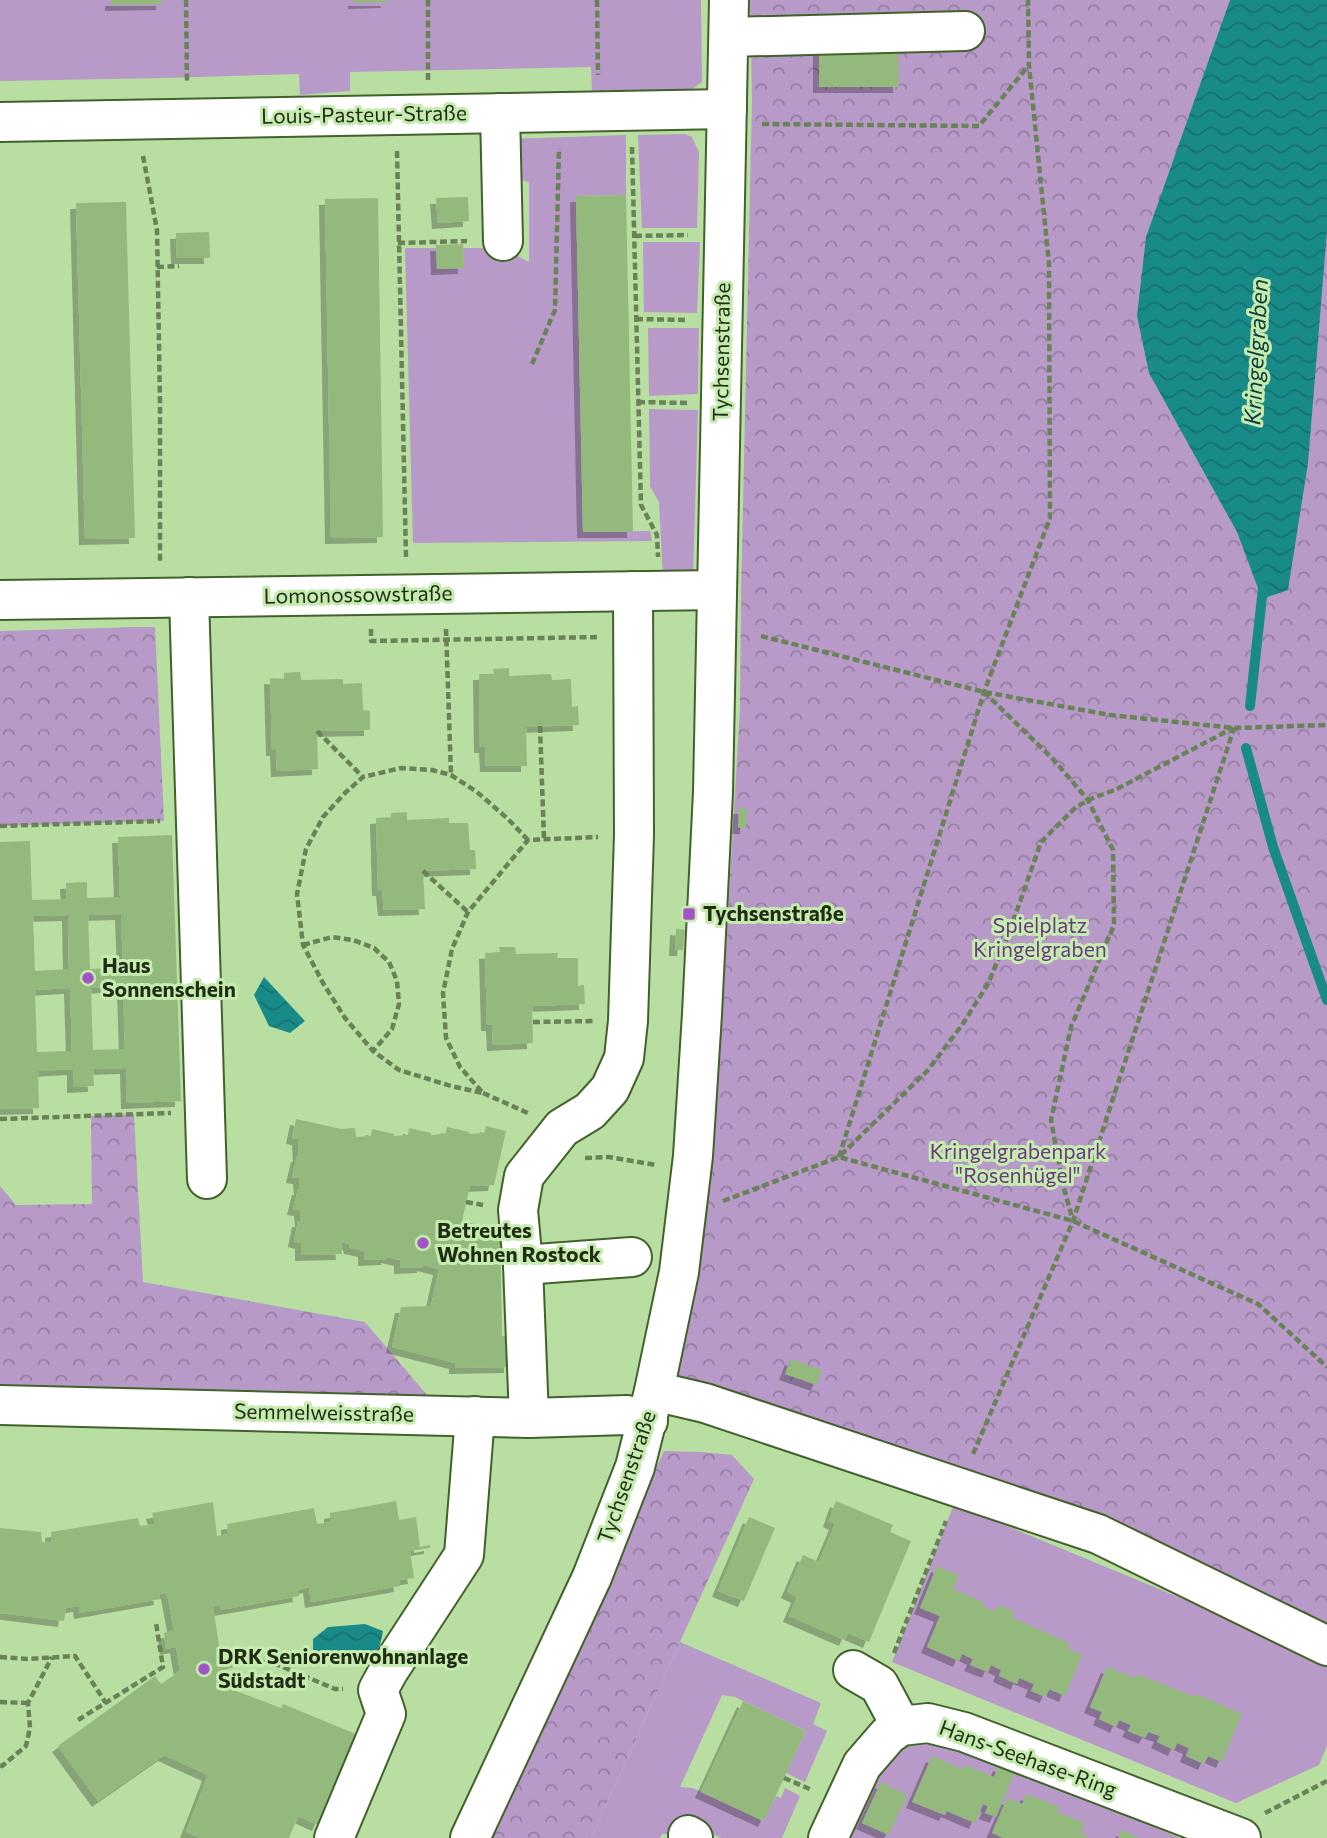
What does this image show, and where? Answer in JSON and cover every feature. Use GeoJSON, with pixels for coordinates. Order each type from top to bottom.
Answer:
{"type":"FeatureCollection","features":[{"type":"Feature","properties":{"kind":"street"},"geometry":{"type":"LineString","coordinates":[[729,19],[965,31]]}},
{"type":"Feature","properties":{"kind":"street","name":"Tychsenstraße"},"geometry":{"type":"LineString","coordinates":[[470,1838],[592,1577],[635,1467],[651,1406],[679,1272],[695,1130],[713,792],[707,590],[729,19]]}},
{"type":"Feature","properties":{"kind":"street","name":"Louis-Pasteur-Straße"},"geometry":{"type":"LineString","coordinates":[[0,122],[727,108]]}},
{"type":"Feature","properties":{"kind":"street"},"geometry":{"type":"LineString","coordinates":[[500,113],[503,241]]}},
{"type":"Feature","properties":{"kind":"street","name":"Lomonossowstraße"},"geometry":{"type":"LineString","coordinates":[[0,600],[707,590]]}},
{"type":"Feature","properties":{"kind":"street"},"geometry":{"type":"LineString","coordinates":[[529,1418],[518,1210],[524,1177],[570,1144],[590,1111],[610,1089],[624,1058],[628,1021],[634,835],[632,637],[646,591]]}},
{"type":"Feature","properties":{"kind":"street"},"geometry":{"type":"LineString","coordinates":[[175,598],[196,820],[207,1179]]}},
{"type":"Feature","properties":{"kind":"street"},"geometry":{"type":"LineString","coordinates":[[523,1265],[632,1257]]}},
{"type":"Feature","properties":{"kind":"street","name":"Semmelweisstraße"},"geometry":{"type":"LineString","coordinates":[[0,1405],[529,1418],[627,1415],[651,1406],[705,1404],[1098,1534],[1327,1646]]}},
{"type":"Feature","properties":{"kind":"street"},"geometry":{"type":"LineString","coordinates":[[334,1838],[386,1714],[378,1690],[464,1555],[475,1416]]}},
{"type":"Feature","properties":{"kind":"street"},"geometry":{"type":"LineString","coordinates":[[828,1838],[862,1765],[888,1735],[901,1726],[879,1685],[853,1670]]}},
{"type":"Feature","properties":{"kind":"street","name":"Hans-Seehase-Ring"},"geometry":{"type":"LineString","coordinates":[[901,1726],[928,1723],[964,1732],[1234,1835]]}},
{"type":"Feature","properties":{"kind":"path"},"geometry":{"type":"LineString","coordinates":[[186,0],[188,119]]}},
{"type":"Feature","properties":{"kind":"path"},"geometry":{"type":"LineString","coordinates":[[428,0],[398,243],[388,594],[371,641],[632,637]]}},
{"type":"Feature","properties":{"kind":"path"},"geometry":{"type":"LineString","coordinates":[[597,0],[635,236],[641,505],[657,535],[646,591]]}},
{"type":"Feature","properties":{"kind":"path"},"geometry":{"type":"LineString","coordinates":[[839,1157],[984,692],[1050,519],[1049,264],[1029,65],[1027,0]]}},
{"type":"Feature","properties":{"kind":"path"},"geometry":{"type":"LineString","coordinates":[[727,108],[754,124],[979,126],[1029,65]]}},
{"type":"Feature","properties":{"kind":"path"},"geometry":{"type":"LineString","coordinates":[[532,365],[555,310],[560,112]]}},
{"type":"Feature","properties":{"kind":"path"},"geometry":{"type":"LineString","coordinates":[[137,120],[157,230],[160,416],[175,598]]}},
{"type":"Feature","properties":{"kind":"path"},"geometry":{"type":"LineString","coordinates":[[635,236],[694,235]]}},
{"type":"Feature","properties":{"kind":"path"},"geometry":{"type":"LineString","coordinates":[[398,243],[503,241]]}},
{"type":"Feature","properties":{"kind":"path"},"geometry":{"type":"LineString","coordinates":[[157,267],[179,267]]}},
{"type":"Feature","properties":{"kind":"path"},"geometry":{"type":"LineString","coordinates":[[636,319],[691,320]]}},
{"type":"Feature","properties":{"kind":"path"},"geometry":{"type":"LineString","coordinates":[[638,402],[690,403]]}},
{"type":"Feature","properties":{"kind":"path"},"geometry":{"type":"LineString","coordinates":[[761,636],[984,692],[1110,715],[1234,728],[1327,725]]}},
{"type":"Feature","properties":{"kind":"path"},"geometry":{"type":"LineString","coordinates":[[447,650],[451,775]]}},
{"type":"Feature","properties":{"kind":"path"},"geometry":{"type":"LineString","coordinates":[[984,692],[1053,759],[1088,800],[1113,850],[1114,925],[1072,1027],[1051,1120],[1063,1185],[1073,1221]]}},
{"type":"Feature","properties":{"kind":"path"},"geometry":{"type":"LineString","coordinates":[[540,726],[544,839]]}},
{"type":"Feature","properties":{"kind":"path"},"geometry":{"type":"LineString","coordinates":[[686,1216],[839,1157],[928,1070],[962,1025],[988,984],[1041,842],[1075,808],[1088,800],[1118,789],[1234,728]]}},
{"type":"Feature","properties":{"kind":"path"},"geometry":{"type":"LineString","coordinates":[[891,1660],[959,1487],[1073,1221],[1234,728]]}},
{"type":"Feature","properties":{"kind":"path"},"geometry":{"type":"LineString","coordinates":[[317,731],[363,777]]}},
{"type":"Feature","properties":{"kind":"path"},"geometry":{"type":"LineString","coordinates":[[528,840],[477,792],[451,775],[432,770],[401,768],[363,777],[323,817],[306,849],[296,894],[303,945],[345,1018],[373,1051],[399,1070],[482,1093],[570,1144],[609,1157],[658,1165]]}},
{"type":"Feature","properties":{"kind":"path"},"geometry":{"type":"LineString","coordinates":[[0,826],[196,820]]}},
{"type":"Feature","properties":{"kind":"path"},"geometry":{"type":"LineString","coordinates":[[482,1093],[460,1067],[446,1038],[443,993],[452,950],[468,912],[528,840],[634,835]]}},
{"type":"Feature","properties":{"kind":"path"},"geometry":{"type":"LineString","coordinates":[[422,871],[468,912]]}},
{"type":"Feature","properties":{"kind":"path"},"geometry":{"type":"LineString","coordinates":[[303,945],[332,937],[353,940],[374,948],[389,962],[397,981],[399,1004],[392,1029],[373,1051]]}},
{"type":"Feature","properties":{"kind":"path"},"geometry":{"type":"LineString","coordinates":[[533,1022],[628,1021]]}},
{"type":"Feature","properties":{"kind":"path"},"geometry":{"type":"LineString","coordinates":[[0,1119],[205,1112]]}},
{"type":"Feature","properties":{"kind":"path"},"geometry":{"type":"LineString","coordinates":[[839,1157],[1073,1221],[1258,1304],[1327,1367]]}},
{"type":"Feature","properties":{"kind":"path"},"geometry":{"type":"LineString","coordinates":[[78,1720],[163,1667],[156,1623]]}},
{"type":"Feature","properties":{"kind":"path"},"geometry":{"type":"LineString","coordinates":[[0,1657],[27,1660],[75,1656],[106,1703]]}},
{"type":"Feature","properties":{"kind":"path"},"geometry":{"type":"LineString","coordinates":[[0,1765],[26,1746],[30,1728],[29,1703],[53,1657]]}},
{"type":"Feature","properties":{"kind":"path"},"geometry":{"type":"LineString","coordinates":[[232,1662],[271,1662],[335,1689],[378,1690]]}},
{"type":"Feature","properties":{"kind":"path"},"geometry":{"type":"LineString","coordinates":[[0,1702],[29,1703]]}},
{"type":"Feature","properties":{"kind":"path"},"geometry":{"type":"LineString","coordinates":[[784,1779],[823,1795]]}},
{"type":"Feature","properties":{"kind":"path"},"geometry":{"type":"LineString","coordinates":[[1234,1835],[1327,1782]]}},
{"type":"Feature","properties":{"kind":"green space"},"geometry":{"type":"Polygon","coordinates":[[[0,0],[701,0],[702,82],[688,92],[592,96],[591,67],[350,72],[350,91],[300,95],[299,74],[0,81],[0,0]]]}},
{"type":"Feature","properties":{"kind":"green space","name":"Kringelgrabenpark \"Rosenhügel\""},"geometry":{"type":"Polygon","coordinates":[[[750,0],[1327,0],[1327,1631],[673,1380],[700,1235],[723,998],[740,708],[752,100],[750,0]]]}},
{"type":"Feature","properties":{"kind":"green space"},"geometry":{"type":"Polygon","coordinates":[[[685,134],[692,137],[699,152],[697,228],[642,228],[638,135],[685,134]]]}},
{"type":"Feature","properties":{"kind":"green space"},"geometry":{"type":"Polygon","coordinates":[[[626,135],[626,195],[576,196],[583,532],[650,531],[652,541],[413,543],[405,248],[436,248],[437,269],[464,268],[463,248],[502,248],[529,262],[529,182],[508,176],[508,139],[626,135]]]}},
{"type":"Feature","properties":{"kind":"green space"},"geometry":{"type":"Polygon","coordinates":[[[643,242],[700,242],[697,313],[644,312],[643,242]]]}},
{"type":"Feature","properties":{"kind":"green space"},"geometry":{"type":"Polygon","coordinates":[[[648,328],[699,328],[698,394],[649,396],[648,328]]]}},
{"type":"Feature","properties":{"kind":"green space"},"geometry":{"type":"Polygon","coordinates":[[[649,409],[698,410],[693,577],[663,578],[659,502],[650,486],[649,409]]]}},
{"type":"Feature","properties":{"kind":"green space"},"geometry":{"type":"Polygon","coordinates":[[[155,627],[164,821],[0,826],[0,631],[155,627]]]}},
{"type":"Feature","properties":{"kind":"green space"},"geometry":{"type":"Polygon","coordinates":[[[134,1114],[143,1282],[365,1322],[427,1395],[0,1388],[0,1186],[16,1205],[92,1204],[91,1116],[134,1114]]]}},
{"type":"Feature","properties":{"kind":"green space"},"geometry":{"type":"Polygon","coordinates":[[[664,1451],[732,1455],[754,1479],[591,1838],[489,1838],[664,1451]]]}},
{"type":"Feature","properties":{"kind":"green space"},"geometry":{"type":"Polygon","coordinates":[[[954,1504],[1327,1661],[1327,1746],[1319,1765],[1236,1803],[892,1662],[954,1504]]]}},
{"type":"Feature","properties":{"kind":"green space"},"geometry":{"type":"Polygon","coordinates":[[[680,1642],[821,1703],[813,1724],[827,1731],[805,1782],[786,1773],[806,1731],[735,1697],[722,1695],[680,1787],[693,1788],[763,1821],[776,1796],[781,1798],[785,1788],[800,1796],[782,1838],[721,1838],[682,1819],[671,1834],[662,1834],[660,1838],[591,1838],[680,1642]]]}},
{"type":"Feature","properties":{"kind":"green space"},"geometry":{"type":"Polygon","coordinates":[[[942,1737],[1180,1838],[844,1838],[894,1745],[942,1737]]]}},
{"type":"Feature","properties":{"kind":"water"},"geometry":{"type":"Polygon","coordinates":[[[1230,0],[1327,0],[1327,231],[1308,463],[1288,590],[1262,599],[1237,532],[1149,373],[1137,316],[1146,237],[1230,0]]]}},
{"type":"Feature","properties":{"kind":"water"},"geometry":{"type":"Polygon","coordinates":[[[264,977],[305,1021],[290,1033],[269,1026],[254,995],[264,977]]]}},
{"type":"Feature","properties":{"kind":"water"},"geometry":{"type":"Polygon","coordinates":[[[365,1624],[383,1631],[379,1647],[367,1658],[338,1659],[313,1650],[313,1639],[328,1627],[365,1624]]]}},
{"type":"Feature","properties":{"kind":"building"},"geometry":{"type":"Polygon","coordinates":[[[111,0],[162,0],[162,4],[111,5],[111,0]]]}},
{"type":"Feature","properties":{"kind":"building"},"geometry":{"type":"Polygon","coordinates":[[[354,0],[387,0],[387,2],[354,3],[354,0]]]}},
{"type":"Feature","properties":{"kind":"building"},"geometry":{"type":"Polygon","coordinates":[[[819,41],[898,41],[899,87],[819,87],[819,41]]]}},
{"type":"Feature","properties":{"kind":"building"},"geometry":{"type":"Polygon","coordinates":[[[626,195],[633,532],[583,532],[576,196],[626,195]]]}},
{"type":"Feature","properties":{"kind":"building"},"geometry":{"type":"Polygon","coordinates":[[[468,197],[469,221],[438,223],[436,198],[468,197]]]}},
{"type":"Feature","properties":{"kind":"building"},"geometry":{"type":"Polygon","coordinates":[[[378,198],[383,537],[331,538],[325,199],[378,198]]]}},
{"type":"Feature","properties":{"kind":"building"},"geometry":{"type":"Polygon","coordinates":[[[126,202],[135,538],[85,539],[76,203],[126,202]]]}},
{"type":"Feature","properties":{"kind":"building"},"geometry":{"type":"Polygon","coordinates":[[[209,232],[210,258],[177,258],[176,233],[209,232]]]}},
{"type":"Feature","properties":{"kind":"building"},"geometry":{"type":"Polygon","coordinates":[[[463,244],[464,268],[437,269],[436,245],[463,244]]]}},
{"type":"Feature","properties":{"kind":"building"},"geometry":{"type":"Polygon","coordinates":[[[509,668],[509,676],[551,674],[552,680],[571,679],[572,707],[578,706],[579,725],[526,727],[527,766],[486,766],[485,747],[480,747],[479,674],[494,674],[493,669],[509,668]]]}},
{"type":"Feature","properties":{"kind":"building"},"geometry":{"type":"Polygon","coordinates":[[[300,672],[301,680],[343,679],[343,684],[362,683],[363,710],[370,711],[370,730],[317,731],[318,769],[277,771],[276,750],[272,750],[270,678],[284,679],[284,673],[300,672]]]}},
{"type":"Feature","properties":{"kind":"building"},"geometry":{"type":"Polygon","coordinates":[[[739,808],[747,808],[746,828],[738,828],[739,808]]]}},
{"type":"Feature","properties":{"kind":"building"},"geometry":{"type":"Polygon","coordinates":[[[407,812],[407,820],[449,818],[449,823],[468,823],[470,850],[475,850],[476,869],[423,871],[425,909],[384,910],[382,890],[378,890],[376,818],[407,812]]]}},
{"type":"Feature","properties":{"kind":"building","name":"Haus Sonnenschein"},"geometry":{"type":"Polygon","coordinates":[[[172,835],[181,1101],[127,1103],[126,1068],[93,1069],[94,1086],[73,1087],[73,1069],[38,1071],[39,1108],[0,1109],[0,842],[30,841],[32,900],[67,899],[66,883],[87,882],[87,898],[120,897],[118,837],[172,835]],[[121,914],[88,915],[90,969],[123,967],[121,914]],[[68,915],[33,916],[35,971],[69,969],[68,915]],[[123,986],[91,988],[93,1050],[125,1049],[123,986]],[[70,988],[35,990],[37,1052],[72,1051],[70,988]]]}},
{"type":"Feature","properties":{"kind":"building"},"geometry":{"type":"Polygon","coordinates":[[[676,929],[685,930],[683,950],[675,950],[676,929]]]}},
{"type":"Feature","properties":{"kind":"building"},"geometry":{"type":"Polygon","coordinates":[[[499,947],[515,947],[516,954],[558,953],[557,958],[578,958],[578,986],[584,985],[585,1004],[532,1006],[533,1043],[493,1045],[492,1025],[487,1025],[485,953],[500,952],[499,947]]]}},
{"type":"Feature","properties":{"kind":"building","name":"Betreutes Wohnen Rostock"},"geometry":{"type":"Polygon","coordinates":[[[296,1119],[341,1129],[355,1128],[356,1137],[371,1136],[372,1129],[394,1136],[408,1135],[409,1128],[431,1135],[445,1134],[447,1127],[469,1134],[484,1133],[486,1126],[506,1131],[494,1185],[470,1186],[462,1221],[500,1230],[502,1336],[509,1336],[510,1367],[455,1368],[455,1363],[392,1347],[401,1307],[431,1306],[439,1269],[423,1265],[400,1268],[400,1260],[387,1257],[364,1260],[364,1251],[350,1248],[349,1244],[341,1242],[342,1254],[301,1255],[301,1243],[294,1241],[298,1221],[301,1221],[300,1210],[293,1209],[300,1189],[299,1178],[292,1177],[299,1156],[298,1139],[292,1138],[296,1119]]]}},
{"type":"Feature","properties":{"kind":"building"},"geometry":{"type":"Polygon","coordinates":[[[791,1359],[822,1370],[817,1385],[785,1374],[791,1359]]]}},
{"type":"Feature","properties":{"kind":"building","name":"DRK Seniorenwohnanlage Südstadt"},"geometry":{"type":"Polygon","coordinates":[[[396,1501],[399,1520],[416,1517],[420,1547],[430,1545],[430,1548],[410,1551],[414,1578],[399,1580],[400,1586],[311,1602],[309,1587],[298,1590],[299,1596],[220,1610],[220,1605],[213,1606],[221,1658],[231,1656],[233,1668],[223,1670],[226,1687],[281,1708],[283,1704],[356,1734],[318,1825],[298,1816],[289,1838],[201,1838],[186,1832],[208,1775],[164,1755],[98,1801],[58,1746],[155,1676],[161,1684],[180,1671],[176,1647],[166,1649],[164,1633],[174,1631],[167,1593],[159,1594],[160,1599],[80,1613],[79,1606],[66,1608],[64,1621],[0,1613],[0,1528],[41,1532],[42,1542],[52,1543],[51,1532],[138,1518],[140,1526],[155,1524],[152,1513],[213,1502],[217,1536],[228,1534],[227,1524],[314,1508],[317,1524],[330,1522],[330,1513],[396,1501]]]}},
{"type":"Feature","properties":{"kind":"building"},"geometry":{"type":"Polygon","coordinates":[[[836,1501],[893,1525],[890,1532],[911,1541],[869,1642],[848,1633],[845,1640],[789,1616],[797,1597],[787,1592],[803,1555],[819,1562],[835,1524],[829,1521],[836,1501]]]}},
{"type":"Feature","properties":{"kind":"building"},"geometry":{"type":"Polygon","coordinates":[[[749,1517],[775,1528],[744,1601],[718,1591],[749,1517]]]}},
{"type":"Feature","properties":{"kind":"building"},"geometry":{"type":"Polygon","coordinates":[[[937,1566],[959,1575],[953,1589],[984,1602],[982,1606],[995,1611],[998,1605],[1014,1611],[1011,1617],[1069,1643],[1067,1648],[1082,1655],[1065,1696],[1049,1689],[1046,1697],[1031,1691],[1034,1684],[1019,1678],[1017,1684],[999,1676],[1001,1670],[991,1665],[988,1672],[970,1665],[973,1659],[962,1654],[959,1661],[927,1647],[940,1616],[920,1608],[937,1566]]]}},
{"type":"Feature","properties":{"kind":"building"},"geometry":{"type":"Polygon","coordinates":[[[1107,1667],[1136,1678],[1137,1674],[1195,1697],[1196,1694],[1242,1714],[1222,1762],[1208,1756],[1204,1764],[1186,1756],[1189,1748],[1177,1743],[1174,1750],[1157,1742],[1160,1736],[1148,1732],[1145,1738],[1128,1731],[1131,1725],[1119,1720],[1116,1727],[1099,1719],[1102,1712],[1090,1707],[1107,1667]]]}},
{"type":"Feature","properties":{"kind":"building"},"geometry":{"type":"Polygon","coordinates":[[[743,1701],[806,1731],[764,1821],[701,1792],[743,1701]]]}},
{"type":"Feature","properties":{"kind":"building"},"geometry":{"type":"Polygon","coordinates":[[[932,1756],[963,1769],[965,1765],[994,1777],[999,1765],[1015,1772],[996,1817],[985,1813],[988,1806],[983,1804],[975,1823],[947,1811],[945,1815],[912,1802],[932,1756]]]}},
{"type":"Feature","properties":{"kind":"building"},"geometry":{"type":"Polygon","coordinates":[[[881,1782],[907,1795],[889,1835],[862,1823],[881,1782]]]}},
{"type":"Feature","properties":{"kind":"building"},"geometry":{"type":"Polygon","coordinates":[[[1027,1794],[1059,1807],[1057,1812],[1085,1823],[1081,1832],[1089,1838],[1003,1838],[992,1833],[1007,1798],[1022,1804],[1027,1794]]]}},
{"type":"Feature","properties":{"kind":"building"},"geometry":{"type":"Polygon","coordinates":[[[1122,1830],[1140,1838],[1119,1838],[1122,1830]]]}},
{"type":"Feature","properties":{"kind":"waterway","name":"Kringelgraben"},"geometry":{"type":"LineString","coordinates":[[1250,706],[1263,588]]}},
{"type":"Feature","properties":{"kind":"waterway","name":"Kringelgraben"},"geometry":{"type":"LineString","coordinates":[[1246,748],[1273,847],[1327,1000]]}},
{"type":"Feature","properties":{"kind":"place","name":"Tychsenstraße"},"geometry":{"type":"Point","coordinates":[689,914]}},
{"type":"Feature","properties":{"kind":"place","name":"Haus Sonnenschein"},"geometry":{"type":"Point","coordinates":[88,978]}},
{"type":"Feature","properties":{"kind":"place","name":"Betreutes Wohnen Rostock"},"geometry":{"type":"Point","coordinates":[423,1243]}},
{"type":"Feature","properties":{"kind":"place","name":"DRK Seniorenwohnanlage Südstadt"},"geometry":{"type":"Point","coordinates":[204,1669]}},
{"type":"Feature","properties":{"kind":"park label","name":"Spielplatz Kringelgraben"},"geometry":{"type":"Point","coordinates":[1040,938]}}]}
